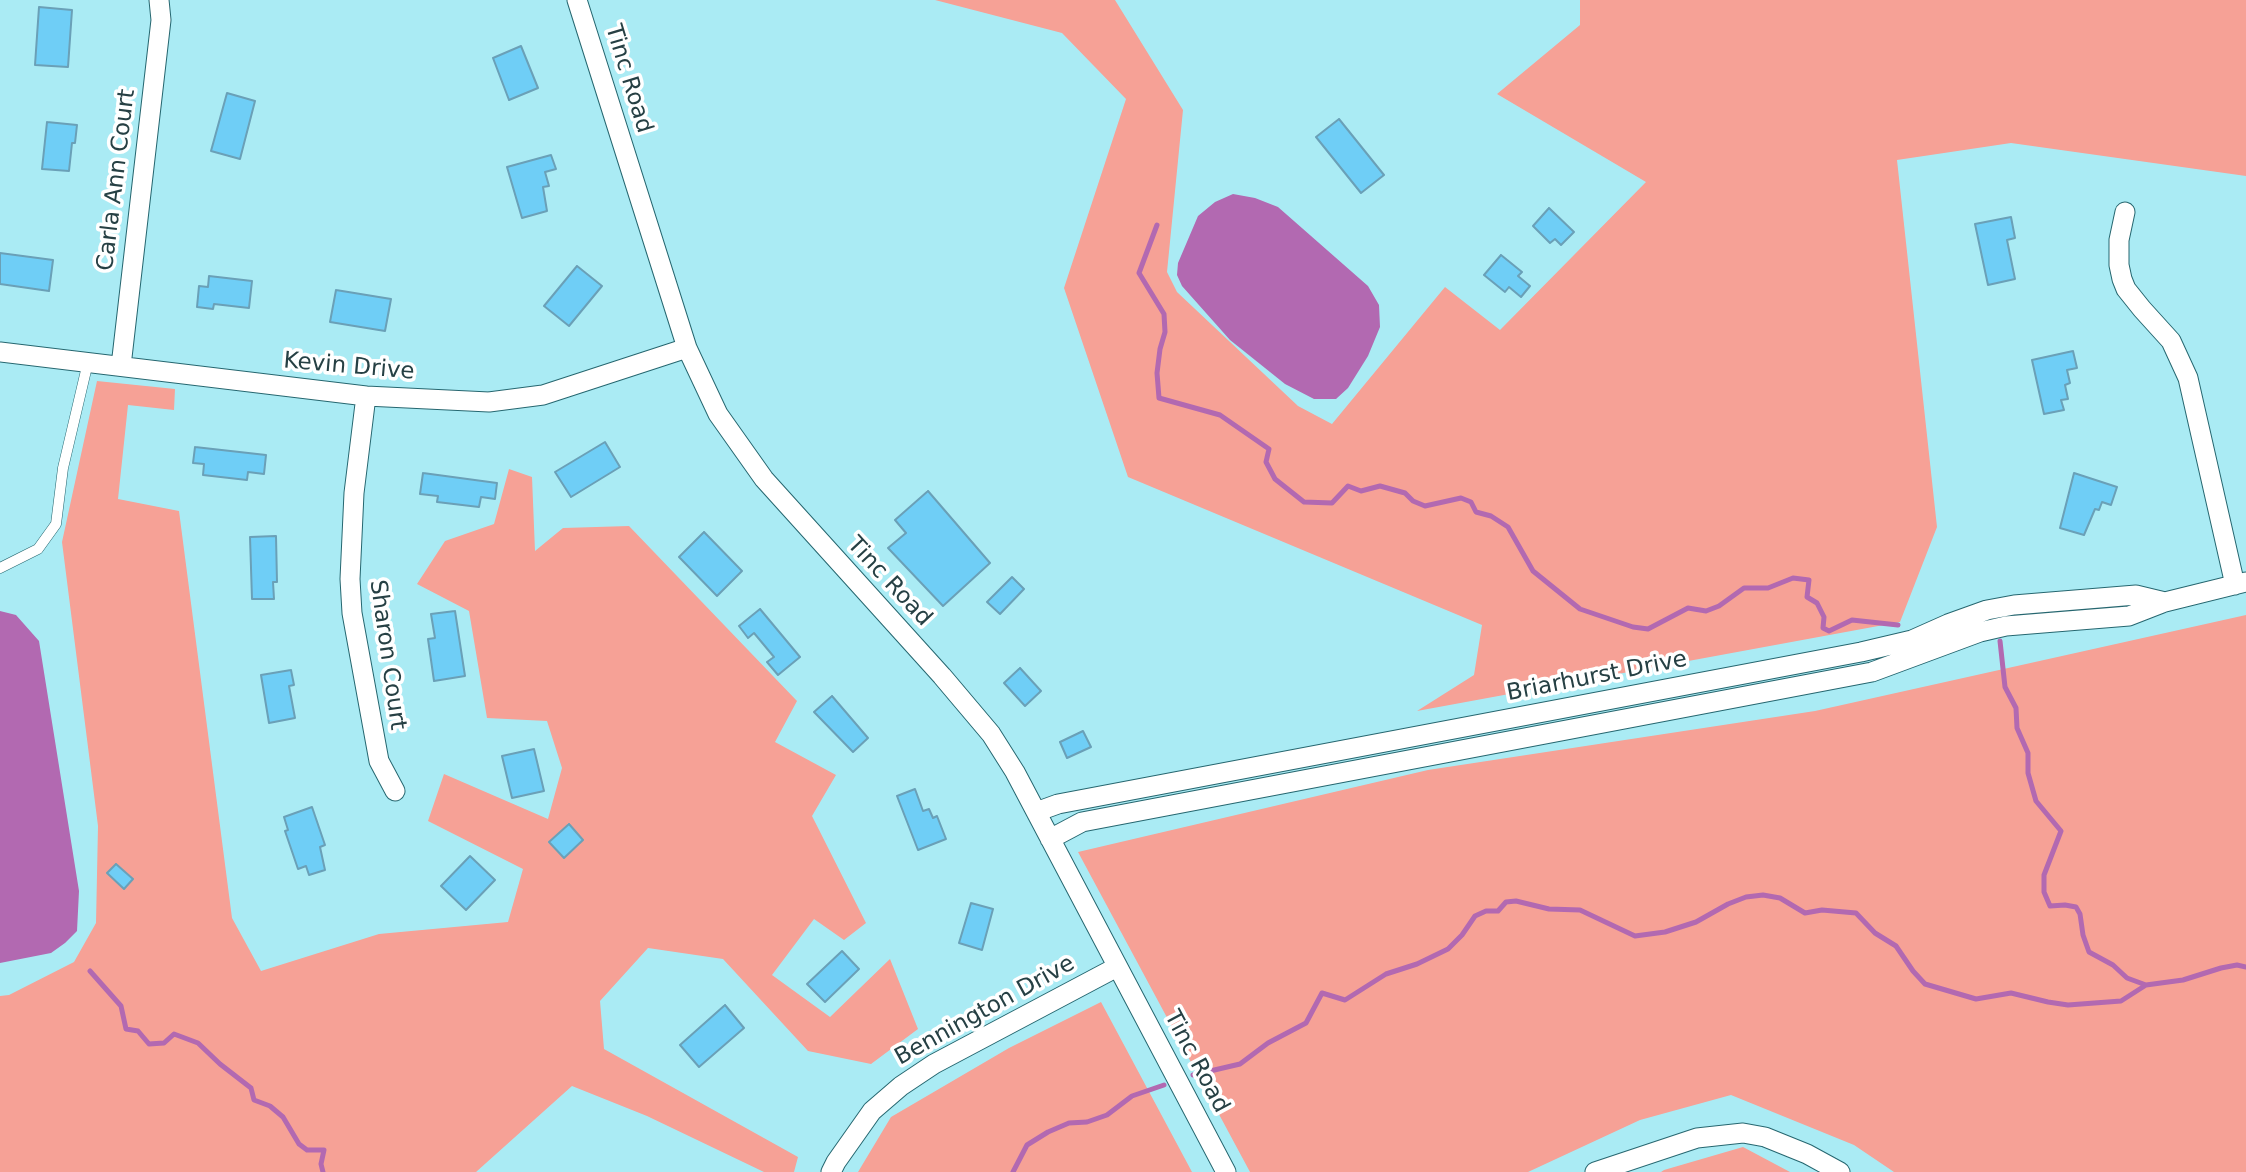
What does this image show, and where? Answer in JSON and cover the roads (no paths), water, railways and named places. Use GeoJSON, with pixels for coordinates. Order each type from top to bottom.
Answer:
{"type":"FeatureCollection","features":[{"type":"Feature","properties":{"kind":"street","name":"Carla Ann Court"},"geometry":{"type":"LineString","coordinates":[[121,366],[161,20],[159,0]]}},
{"type":"Feature","properties":{"kind":"street","name":"Tinc Road"},"geometry":{"type":"LineString","coordinates":[[577,0],[687,348],[718,414],[751,463],[793,513],[976,714],[1005,755],[1226,1172]]}},
{"type":"Feature","properties":{"kind":"street"},"geometry":{"type":"LineString","coordinates":[[2125,212],[2119,240],[2122,279],[2126,289],[2175,347],[2188,379],[2241,584]]}},
{"type":"Feature","properties":{"kind":"street","name":"Kevin Drive"},"geometry":{"type":"LineString","coordinates":[[0,352],[366,396],[489,402],[543,395],[687,348]]}},
{"type":"Feature","properties":{"kind":"street","name":"Sharon Court"},"geometry":{"type":"LineString","coordinates":[[366,396],[354,493],[349,579],[352,613],[379,761],[395,791]]}},
{"type":"Feature","properties":{"kind":"street","name":"Briarhurst Drive"},"geometry":{"type":"LineString","coordinates":[[1050,839],[1082,822],[1872,672],[1980,632],[2006,626],[2129,616],[2165,602],[2241,584]]}},
{"type":"Feature","properties":{"kind":"street","name":"Briarhurst Drive"},"geometry":{"type":"LineString","coordinates":[[1036,812],[1058,804],[1861,652],[1912,640],[1974,615],[2014,605],[2136,595],[2165,602]]}},
{"type":"Feature","properties":{"kind":"street","name":"Bennington Drive"},"geometry":{"type":"LineString","coordinates":[[831,1172],[842,1152],[873,1111],[901,1086],[934,1064],[1117,967]]}},
{"type":"Feature","properties":{"kind":"street"},"geometry":{"type":"LineString","coordinates":[[1595,1172],[1698,1138],[1743,1133],[1807,1154],[1840,1172]]}},
{"type":"Feature","properties":{"kind":"lane"},"geometry":{"type":"LineString","coordinates":[[0,568],[38,548],[56,524],[63,468],[88,362]]}},
{"type":"Feature","properties":{"kind":"waterway"},"geometry":{"type":"LineString","coordinates":[[1157,225],[1139,273],[1164,314],[1165,332],[1157,373],[1159,398],[1220,415],[1269,449],[1266,462],[1275,479],[1304,502],[1332,503],[1348,486],[1361,491],[1380,486],[1405,493],[1413,501],[1425,506],[1461,498],[1471,502],[1476,512],[1491,516],[1508,527],[1533,571],[1580,609],[1633,627],[1648,629],[1688,608],[1706,611],[1719,606],[1744,588],[1768,588],[1793,578],[1809,580],[1807,597],[1817,603],[1824,617],[1823,628],[1829,631],[1852,620],[1898,625]]}},
{"type":"Feature","properties":{"kind":"waterway"},"geometry":{"type":"LineString","coordinates":[[2000,641],[2005,687],[2016,708],[2017,728],[2028,753],[2028,773],[2036,801],[2061,831],[2044,875],[2044,892],[2050,906],[2076,907],[2089,952],[2113,965],[2127,978],[2146,985]]}},
{"type":"Feature","properties":{"kind":"waterway"},"geometry":{"type":"LineString","coordinates":[[1193,1075],[1240,1064],[1268,1043],[1306,1023],[1322,993],[1345,1000],[1386,974],[1417,964],[1448,949],[1475,916],[1486,911],[1498,911],[1506,902],[1516,901],[1549,909],[1580,910],[1635,936],[1665,932],[1696,922],[1746,897],[1763,895],[1780,898],[1805,913],[1822,910],[1856,913],[1875,933],[1896,946],[1925,984],[1976,999],[2011,993],[2068,1005],[2121,1001],[2146,985],[2183,980],[2237,965],[2246,967]]}},
{"type":"Feature","properties":{"kind":"waterway"},"geometry":{"type":"LineString","coordinates":[[90,971],[121,1006],[126,1029],[138,1031],[149,1044],[164,1043],[174,1034],[198,1043],[251,1088],[254,1100],[270,1106],[283,1117],[299,1144],[307,1150],[324,1150],[321,1164],[323,1172]]}},
{"type":"Feature","properties":{"kind":"waterway"},"geometry":{"type":"LineString","coordinates":[[1013,1172],[1027,1145],[1048,1132],[1069,1123],[1087,1122],[1107,1115],[1132,1096],[1164,1085]]}}]}
